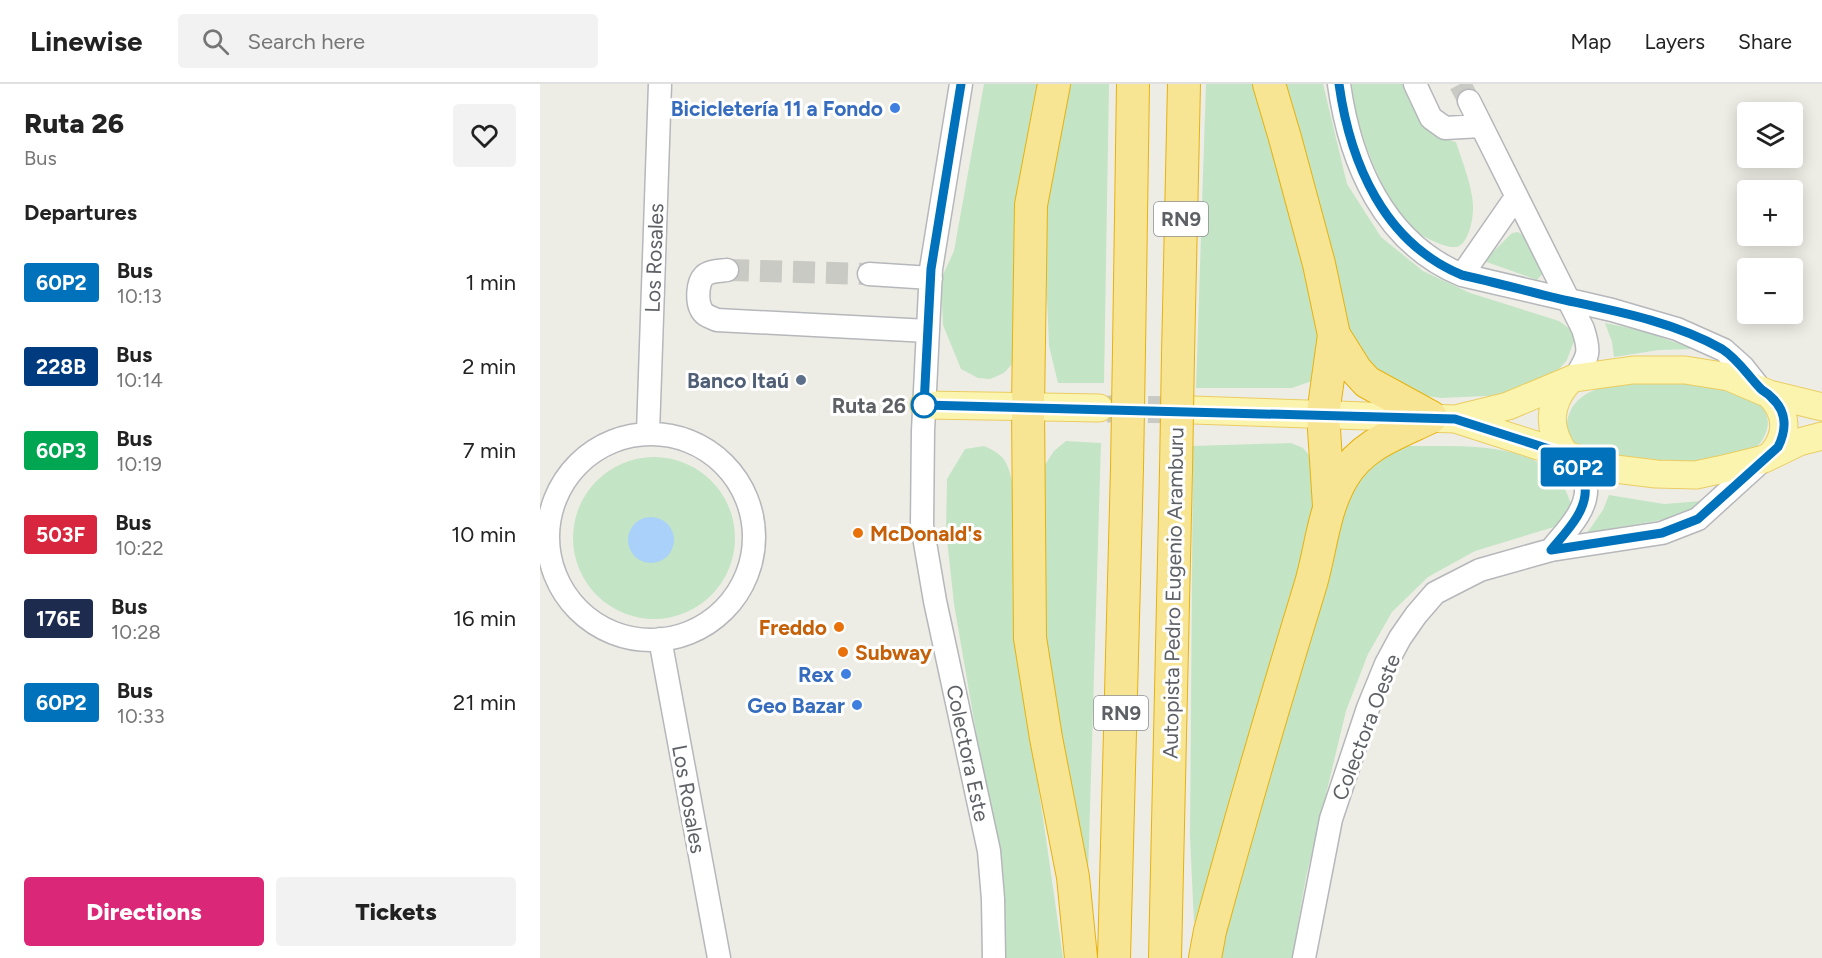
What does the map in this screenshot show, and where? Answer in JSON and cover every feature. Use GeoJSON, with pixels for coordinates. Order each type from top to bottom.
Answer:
{"type":"FeatureCollection","features":[{"type":"Feature","properties":{"kind":"highway"},"geometry":{"type":"LineString","coordinates":[[1054,84],[1031,205],[1028,407],[1030,638],[1046,738],[1073,877],[1080,958]]}},
{"type":"Feature","properties":{"kind":"highway","name":"RN9"},"geometry":{"type":"LineString","coordinates":[[1114,958],[1127,468],[1133,84]]}},
{"type":"Feature","properties":{"kind":"highway","name":"Autopista Pedro Eugenio Aramburu"},"geometry":{"type":"LineString","coordinates":[[1165,958],[1184,84]]}},
{"type":"Feature","properties":{"kind":"highway"},"geometry":{"type":"LineString","coordinates":[[1269,84],[1319,264],[1334,334],[1356,370],[1367,382],[1443,418]]}},
{"type":"Feature","properties":{"kind":"highway"},"geometry":{"type":"LineString","coordinates":[[1329,507],[1323,414],[1334,334]]}},
{"type":"Feature","properties":{"kind":"highway"},"geometry":{"type":"LineString","coordinates":[[1205,958],[1210,931],[1257,758],[1310,586],[1329,507],[1343,477],[1363,451],[1387,437],[1443,418]]}},
{"type":"Feature","properties":{"kind":"main road"},"geometry":{"type":"LineString","coordinates":[[1193,410],[1443,418],[1508,406],[1572,380],[1633,370],[1686,370],[1729,377],[1766,393],[1822,407]]}},
{"type":"Feature","properties":{"kind":"main road"},"geometry":{"type":"LineString","coordinates":[[1568,455],[1557,443],[1551,417],[1560,392],[1572,380]]}},
{"type":"Feature","properties":{"kind":"main road"},"geometry":{"type":"LineString","coordinates":[[1766,393],[1777,403],[1783,413],[1785,424],[1778,447],[1767,457]]}},
{"type":"Feature","properties":{"kind":"main road"},"geometry":{"type":"LineString","coordinates":[[924,405],[1099,408]]}},
{"type":"Feature","properties":{"kind":"main road"},"geometry":{"type":"LineString","coordinates":[[1443,418],[1607,468],[1656,474],[1696,475],[1767,457],[1799,442],[1822,436]]}},
{"type":"Feature","properties":{"kind":"street","name":"Los Rosales"},"geometry":{"type":"LineString","coordinates":[[648,433],[660,84]]}},
{"type":"Feature","properties":{"kind":"street","name":"Colectora Este"},"geometry":{"type":"LineString","coordinates":[[961,84],[930,278],[924,405],[922,525],[935,601],[989,851],[994,958]]}},
{"type":"Feature","properties":{"kind":"street"},"geometry":{"type":"LineString","coordinates":[[1339,84],[1348,132],[1359,166],[1385,214],[1412,244],[1443,267],[1462,275],[1611,310],[1677,329],[1724,350],[1766,393]]}},
{"type":"Feature","properties":{"kind":"street"},"geometry":{"type":"LineString","coordinates":[[1414,84],[1431,118],[1446,128],[1481,126]]}},
{"type":"Feature","properties":{"kind":"street"},"geometry":{"type":"LineString","coordinates":[[1469,101],[1583,329],[1588,355],[1572,380]]}},
{"type":"Feature","properties":{"kind":"street"},"geometry":{"type":"LineString","coordinates":[[1462,275],[1516,197]]}},
{"type":"Feature","properties":{"kind":"street"},"geometry":{"type":"LineString","coordinates":[[727,270],[715,271],[704,276],[698,287],[700,309],[707,316],[717,320],[928,331]]}},
{"type":"Feature","properties":{"kind":"street"},"geometry":{"type":"LineString","coordinates":[[868,274],[930,278]]}},
{"type":"Feature","properties":{"kind":"street"},"geometry":{"type":"LineString","coordinates":[[648,433],[681,437],[712,452],[736,476],[751,506],[755,540],[749,573],[733,602],[707,624],[677,638],[644,640],[612,633],[584,616],[563,591],[550,561],[544,529],[554,499],[569,473],[591,452],[618,438],[648,433]]}},
{"type":"Feature","properties":{"kind":"street"},"geometry":{"type":"LineString","coordinates":[[1551,550],[1573,523],[1582,507],[1586,488],[1578,467],[1568,455]]}},
{"type":"Feature","properties":{"kind":"street","name":"Colectora Oeste"},"geometry":{"type":"LineString","coordinates":[[1304,958],[1331,819],[1377,685],[1400,639],[1435,593],[1480,570],[1551,550],[1662,533],[1698,519],[1767,457]]}},
{"type":"Feature","properties":{"kind":"street","name":"Los Rosales"},"geometry":{"type":"LineString","coordinates":[[660,639],[719,958]]}},
{"type":"Feature","properties":{"kind":"green space"},"geometry":{"type":"Polygon","coordinates":[[[984,84],[1039,84],[1014,362],[1004,373],[990,379],[978,378],[961,369],[943,325],[941,279],[954,251],[984,84]]]}},
{"type":"Feature","properties":{"kind":"green space"},"geometry":{"type":"Polygon","coordinates":[[[1064,84],[1109,84],[1104,383],[1058,383],[1049,346],[1044,223],[1064,84]]]}},
{"type":"Feature","properties":{"kind":"green space"},"geometry":{"type":"Polygon","coordinates":[[[1206,84],[1256,84],[1319,317],[1321,363],[1312,381],[1292,388],[1196,388],[1206,84]]]}},
{"type":"Feature","properties":{"kind":"green space"},"geometry":{"type":"Polygon","coordinates":[[[1276,84],[1323,84],[1347,184],[1381,237],[1423,271],[1470,293],[1559,321],[1570,329],[1574,341],[1567,360],[1553,376],[1509,395],[1441,398],[1402,393],[1390,388],[1349,334],[1276,84]]]}},
{"type":"Feature","properties":{"kind":"green space"},"geometry":{"type":"Polygon","coordinates":[[[1352,84],[1409,84],[1434,135],[1456,142],[1473,201],[1470,229],[1459,246],[1450,247],[1421,235],[1405,220],[1394,204],[1373,164],[1365,142],[1358,121],[1352,84]]]}},
{"type":"Feature","properties":{"kind":"green space"},"geometry":{"type":"Polygon","coordinates":[[[1518,232],[1524,236],[1543,273],[1537,280],[1484,261],[1512,233],[1518,232]]]}},
{"type":"Feature","properties":{"kind":"green space"},"geometry":{"type":"Polygon","coordinates":[[[1605,323],[1644,331],[1693,349],[1659,350],[1614,357],[1612,342],[1605,323]]]}},
{"type":"Feature","properties":{"kind":"green space"},"geometry":{"type":"Polygon","coordinates":[[[1673,381],[1733,391],[1760,405],[1767,415],[1767,429],[1757,447],[1708,463],[1688,466],[1590,455],[1569,437],[1567,420],[1570,412],[1577,401],[1588,393],[1615,384],[1673,381]]]}},
{"type":"Feature","properties":{"kind":"green space"},"geometry":{"type":"Polygon","coordinates":[[[1066,441],[1101,443],[1088,875],[1046,683],[1041,471],[1054,451],[1066,441]]]}},
{"type":"Feature","properties":{"kind":"green space"},"geometry":{"type":"Polygon","coordinates":[[[1291,443],[1303,448],[1314,461],[1317,516],[1215,860],[1194,923],[1190,837],[1193,446],[1291,443]]]}},
{"type":"Feature","properties":{"kind":"green space"},"geometry":{"type":"Polygon","coordinates":[[[984,446],[1003,458],[1013,486],[1015,525],[1013,597],[1016,641],[1063,958],[1005,958],[1005,915],[996,848],[954,604],[946,530],[947,479],[965,449],[984,446]]]}},
{"type":"Feature","properties":{"kind":"green space"},"geometry":{"type":"Polygon","coordinates":[[[1399,446],[1479,447],[1520,455],[1538,462],[1553,472],[1559,478],[1571,504],[1566,517],[1554,527],[1475,551],[1428,577],[1392,612],[1368,654],[1346,711],[1306,877],[1292,958],[1216,958],[1342,508],[1369,463],[1399,446]]]}},
{"type":"Feature","properties":{"kind":"green space"},"geometry":{"type":"Polygon","coordinates":[[[654,457],[670,458],[685,463],[712,480],[729,507],[734,522],[734,554],[729,569],[712,596],[685,613],[670,618],[654,619],[638,618],[623,613],[596,596],[579,569],[574,554],[573,538],[574,522],[579,507],[596,480],[623,463],[638,458],[654,457]]]}},
{"type":"Feature","properties":{"kind":"green space"},"geometry":{"type":"Polygon","coordinates":[[[1609,495],[1664,504],[1702,501],[1688,513],[1672,518],[1587,533],[1603,510],[1609,495]]]}},
{"type":"Feature","properties":{"kind":"water"},"geometry":{"type":"Polygon","coordinates":[[[651,517],[667,524],[674,540],[667,556],[651,563],[635,556],[628,540],[635,524],[651,517]]]}},
{"type":"Feature","properties":{"kind":"tunnel"},"geometry":{"type":"LineString","coordinates":[[1460,84],[1469,101]]}},
{"type":"Feature","properties":{"kind":"tunnel"},"geometry":{"type":"LineString","coordinates":[[727,270],[869,274]]}},
{"type":"Feature","properties":{"kind":"tunnel"},"geometry":{"type":"LineString","coordinates":[[1107,409],[1193,410]]}},
{"type":"Feature","properties":{"kind":"bus line","name":"60P2"},"geometry":{"type":"LineString","coordinates":[[961,84],[931,269],[924,405],[1301,413],[1455,419],[1571,456],[1586,488],[1582,507],[1573,523],[1551,550],[1662,533],[1698,519],[1778,447],[1785,424],[1783,413],[1769,394],[1762,391],[1743,367],[1724,350],[1677,329],[1611,310],[1462,275],[1443,267],[1412,244],[1385,214],[1359,166],[1348,132],[1339,84]]}},
{"type":"Feature","properties":{"kind":"place","name":"Bicicletería 11 a Fondo"},"geometry":{"type":"Point","coordinates":[895,108]}},
{"type":"Feature","properties":{"kind":"place","name":"Banco Itaú"},"geometry":{"type":"Point","coordinates":[801,380]}},
{"type":"Feature","properties":{"kind":"place","name":"Ruta 26"},"geometry":{"type":"Point","coordinates":[924,405]}},
{"type":"Feature","properties":{"kind":"place","name":"McDonald's"},"geometry":{"type":"Point","coordinates":[858,533]}},
{"type":"Feature","properties":{"kind":"place","name":"Freddo"},"geometry":{"type":"Point","coordinates":[839,627]}},
{"type":"Feature","properties":{"kind":"place","name":"Subway"},"geometry":{"type":"Point","coordinates":[843,652]}},
{"type":"Feature","properties":{"kind":"place","name":"Rex"},"geometry":{"type":"Point","coordinates":[846,674]}},
{"type":"Feature","properties":{"kind":"place","name":"Geo Bazar"},"geometry":{"type":"Point","coordinates":[857,705]}}]}
